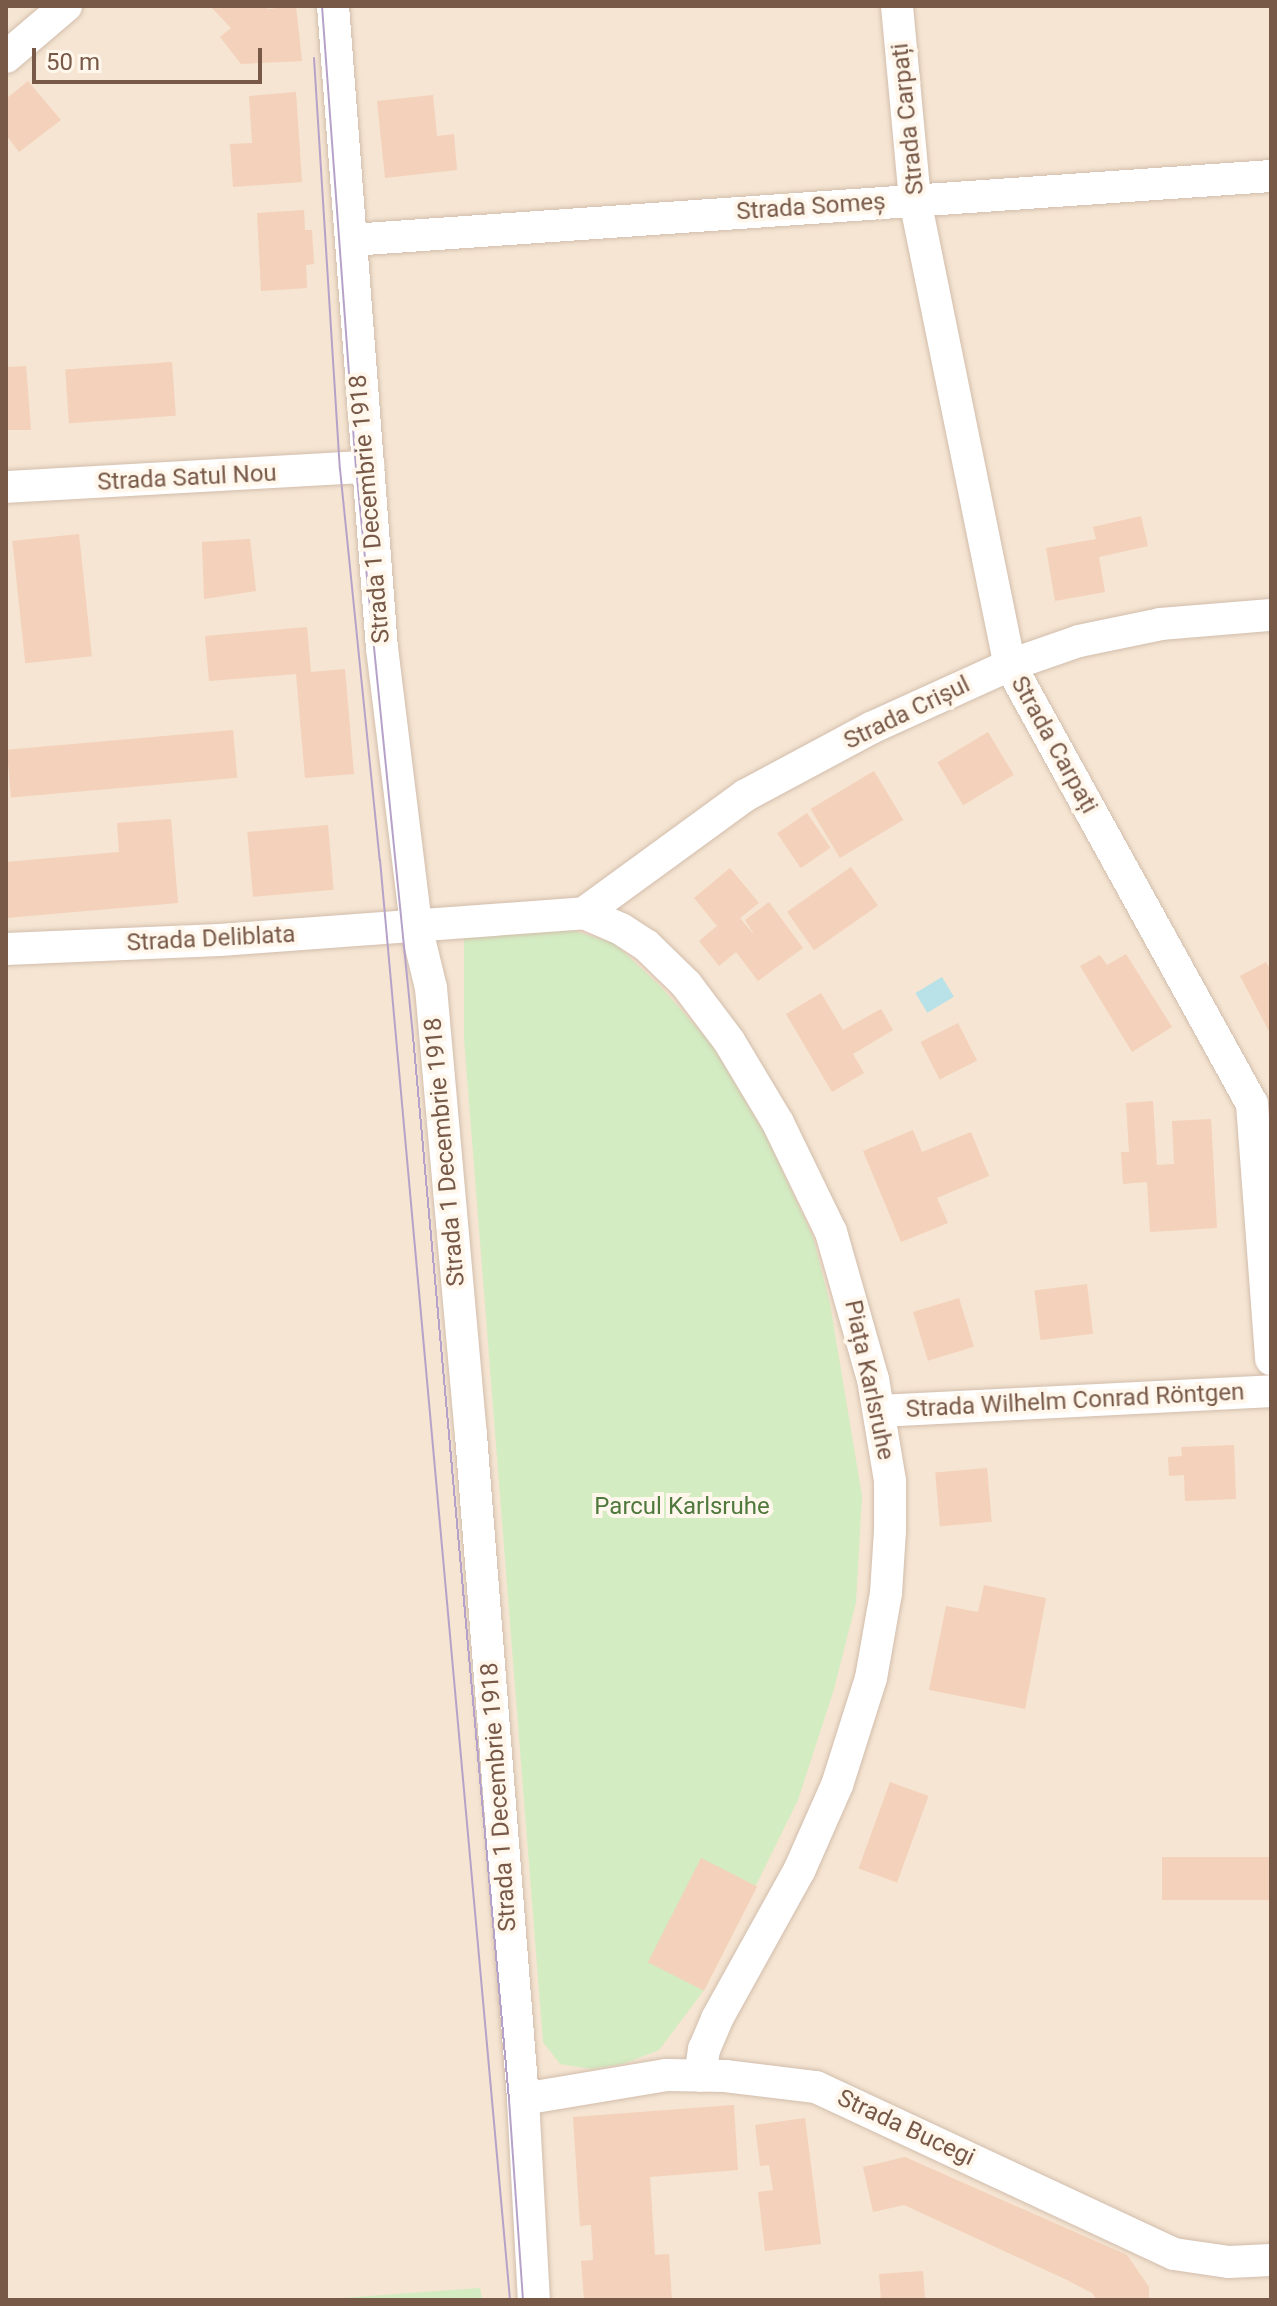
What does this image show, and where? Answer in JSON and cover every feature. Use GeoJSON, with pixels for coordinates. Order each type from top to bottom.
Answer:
{"type":"FeatureCollection","features":[{"type":"Feature","properties":{"kind":"street"},"geometry":{"type":"LineString","coordinates":[[6,57],[66,6]]}},
{"type":"Feature","properties":{"kind":"street","name":"Strada 1 Decembrie 1918"},"geometry":{"type":"LineString","coordinates":[[333,6],[382,648],[416,926],[431,988],[471,1435],[523,2099],[534,2300]]}},
{"type":"Feature","properties":{"kind":"street","name":"Strada Carpați"},"geometry":{"type":"LineString","coordinates":[[897,6],[915,200],[1010,665],[1252,1104],[1271,1359]]}},
{"type":"Feature","properties":{"kind":"street","name":"Strada Someș"},"geometry":{"type":"LineString","coordinates":[[351,240],[1271,176]]}},
{"type":"Feature","properties":{"kind":"street","name":"Strada Satul Nou"},"geometry":{"type":"LineString","coordinates":[[6,487],[368,467]]}},
{"type":"Feature","properties":{"kind":"street","name":"Strada Crișul"},"geometry":{"type":"LineString","coordinates":[[584,913],[746,795],[871,728],[1010,665],[1079,641],[1161,624],[1271,615]]}},
{"type":"Feature","properties":{"kind":"street","name":"Piața Karlsruhe"},"geometry":{"type":"LineString","coordinates":[[416,926],[584,913],[621,929],[646,945],[686,984],[729,1041],[778,1123],[831,1232],[858,1315],[880,1411],[890,1481],[886,1593],[871,1678],[822,1824],[717,2019],[704,2049],[700,2076]]}},
{"type":"Feature","properties":{"kind":"street","name":"Strada Deliblata"},"geometry":{"type":"LineString","coordinates":[[6,949],[220,940],[416,926]]}},
{"type":"Feature","properties":{"kind":"street","name":"Strada Wilhelm Conrad Röntgen"},"geometry":{"type":"LineString","coordinates":[[880,1411],[1271,1391]]}},
{"type":"Feature","properties":{"kind":"street","name":"Strada Bucegi"},"geometry":{"type":"LineString","coordinates":[[523,2099],[667,2075],[773,2080],[816,2087],[893,2120],[1164,2251],[1229,2262],[1271,2260]]}},
{"type":"Feature","properties":{"kind":"shaded area"},"geometry":{"type":"Polygon","coordinates":[[[6,6],[1271,6],[1271,2300],[6,2300],[6,6]]]}},
{"type":"Feature","properties":{"kind":"green space","name":"Parcul Karlsruhe"},"geometry":{"type":"Polygon","coordinates":[[[555,925],[614,943],[660,986],[712,1045],[766,1136],[813,1237],[830,1304],[862,1496],[856,1602],[834,1689],[798,1800],[704,1990],[659,2050],[623,2064],[592,2069],[560,2064],[543,2042],[464,1038],[464,930],[555,925]]]}},
{"type":"Feature","properties":{"kind":"green space"},"geometry":{"type":"Polygon","coordinates":[[[480,2288],[482,2300],[314,2300],[480,2288]]]}},
{"type":"Feature","properties":{"kind":"water"},"geometry":{"type":"Polygon","coordinates":[[[942,977],[954,997],[927,1013],[915,993],[942,977]]]}},
{"type":"Feature","properties":{"kind":"building"},"geometry":{"type":"Polygon","coordinates":[[[210,6],[265,6],[268,9],[296,6],[302,61],[241,64],[220,37],[231,28],[210,6]]]}},
{"type":"Feature","properties":{"kind":"building"},"geometry":{"type":"Polygon","coordinates":[[[28,81],[61,120],[19,152],[6,135],[6,99],[28,81]]]}},
{"type":"Feature","properties":{"kind":"building"},"geometry":{"type":"Polygon","coordinates":[[[296,92],[302,182],[233,187],[230,144],[252,143],[249,96],[296,92]]]}},
{"type":"Feature","properties":{"kind":"building"},"geometry":{"type":"Polygon","coordinates":[[[433,95],[437,136],[454,134],[457,170],[385,178],[377,101],[433,95]]]}},
{"type":"Feature","properties":{"kind":"building"},"geometry":{"type":"Polygon","coordinates":[[[304,210],[305,230],[312,230],[314,264],[306,265],[307,288],[261,291],[257,213],[304,210]]]}},
{"type":"Feature","properties":{"kind":"building"},"geometry":{"type":"Polygon","coordinates":[[[172,362],[176,416],[69,423],[65,369],[172,362]]]}},
{"type":"Feature","properties":{"kind":"building"},"geometry":{"type":"Polygon","coordinates":[[[26,366],[31,430],[6,430],[6,367],[26,366]]]}},
{"type":"Feature","properties":{"kind":"building"},"geometry":{"type":"Polygon","coordinates":[[[1141,516],[1148,546],[1099,557],[1105,592],[1055,601],[1046,548],[1096,539],[1093,527],[1141,516]]]}},
{"type":"Feature","properties":{"kind":"building"},"geometry":{"type":"Polygon","coordinates":[[[79,534],[92,656],[25,663],[12,541],[79,534]]]}},
{"type":"Feature","properties":{"kind":"building"},"geometry":{"type":"Polygon","coordinates":[[[250,539],[256,591],[204,599],[202,542],[250,539]]]}},
{"type":"Feature","properties":{"kind":"building"},"geometry":{"type":"Polygon","coordinates":[[[307,627],[311,672],[345,669],[354,774],[305,778],[296,674],[209,681],[205,636],[307,627]]]}},
{"type":"Feature","properties":{"kind":"building"},"geometry":{"type":"Polygon","coordinates":[[[233,730],[237,778],[11,798],[7,750],[233,730]]]}},
{"type":"Feature","properties":{"kind":"building"},"geometry":{"type":"Polygon","coordinates":[[[988,732],[1014,775],[963,805],[937,762],[988,732]]]}},
{"type":"Feature","properties":{"kind":"building"},"geometry":{"type":"Polygon","coordinates":[[[874,771],[903,820],[840,858],[811,809],[874,771]]]}},
{"type":"Feature","properties":{"kind":"building"},"geometry":{"type":"Polygon","coordinates":[[[807,813],[830,848],[801,868],[777,833],[807,813]]]}},
{"type":"Feature","properties":{"kind":"building"},"geometry":{"type":"Polygon","coordinates":[[[171,819],[178,903],[6,918],[6,862],[119,852],[117,823],[171,819]]]}},
{"type":"Feature","properties":{"kind":"building"},"geometry":{"type":"Polygon","coordinates":[[[328,825],[334,890],[253,897],[247,832],[328,825]]]}},
{"type":"Feature","properties":{"kind":"building"},"geometry":{"type":"Polygon","coordinates":[[[851,867],[878,906],[814,950],[787,912],[851,867]]]}},
{"type":"Feature","properties":{"kind":"building"},"geometry":{"type":"Polygon","coordinates":[[[730,868],[759,903],[740,918],[755,936],[745,920],[769,902],[803,948],[758,981],[736,952],[719,966],[699,941],[717,926],[694,898],[730,868]]]}},
{"type":"Feature","properties":{"kind":"building"},"geometry":{"type":"Polygon","coordinates":[[[1126,954],[1172,1027],[1132,1052],[1080,966],[1100,955],[1107,965],[1126,954]]]}},
{"type":"Feature","properties":{"kind":"building"},"geometry":{"type":"Polygon","coordinates":[[[1266,962],[1271,971],[1271,1035],[1240,976],[1266,962]]]}},
{"type":"Feature","properties":{"kind":"building"},"geometry":{"type":"Polygon","coordinates":[[[821,993],[843,1030],[881,1009],[893,1030],[853,1054],[864,1073],[832,1092],[786,1014],[821,993]]]}},
{"type":"Feature","properties":{"kind":"building"},"geometry":{"type":"Polygon","coordinates":[[[958,1023],[977,1060],[940,1079],[921,1042],[958,1023]]]}},
{"type":"Feature","properties":{"kind":"building"},"geometry":{"type":"Polygon","coordinates":[[[1153,1101],[1157,1165],[1174,1164],[1172,1121],[1211,1119],[1217,1228],[1150,1232],[1147,1182],[1123,1184],[1121,1152],[1129,1152],[1126,1103],[1153,1101]]]}},
{"type":"Feature","properties":{"kind":"building"},"geometry":{"type":"Polygon","coordinates":[[[913,1130],[922,1152],[971,1132],[989,1176],[937,1198],[948,1223],[901,1242],[863,1151],[913,1130]]]}},
{"type":"Feature","properties":{"kind":"building"},"geometry":{"type":"Polygon","coordinates":[[[1087,1284],[1093,1334],[1040,1340],[1034,1290],[1087,1284]]]}},
{"type":"Feature","properties":{"kind":"building"},"geometry":{"type":"Polygon","coordinates":[[[959,1298],[974,1347],[928,1361],[913,1312],[959,1298]]]}},
{"type":"Feature","properties":{"kind":"building"},"geometry":{"type":"Polygon","coordinates":[[[1234,1445],[1236,1499],[1185,1501],[1184,1475],[1169,1476],[1168,1457],[1182,1456],[1181,1447],[1234,1445]]]}},
{"type":"Feature","properties":{"kind":"building"},"geometry":{"type":"Polygon","coordinates":[[[987,1468],[992,1522],[940,1526],[935,1473],[987,1468]]]}},
{"type":"Feature","properties":{"kind":"building"},"geometry":{"type":"Polygon","coordinates":[[[984,1585],[1046,1598],[1025,1709],[929,1690],[946,1606],[978,1612],[984,1585]]]}},
{"type":"Feature","properties":{"kind":"building"},"geometry":{"type":"Polygon","coordinates":[[[890,1782],[929,1796],[897,1882],[859,1868],[890,1782]]]}},
{"type":"Feature","properties":{"kind":"building"},"geometry":{"type":"Polygon","coordinates":[[[1162,1857],[1271,1857],[1271,1900],[1162,1900],[1162,1857]]]}},
{"type":"Feature","properties":{"kind":"building"},"geometry":{"type":"Polygon","coordinates":[[[701,1858],[757,1887],[704,1991],[648,1962],[701,1858]]]}},
{"type":"Feature","properties":{"kind":"building"},"geometry":{"type":"Polygon","coordinates":[[[734,2105],[738,2170],[650,2177],[655,2255],[669,2254],[672,2300],[584,2300],[581,2261],[593,2260],[591,2225],[580,2226],[573,2117],[734,2105]]]}},
{"type":"Feature","properties":{"kind":"building"},"geometry":{"type":"Polygon","coordinates":[[[805,2118],[821,2244],[765,2251],[758,2192],[773,2190],[769,2165],[760,2166],[755,2125],[805,2118]]]}},
{"type":"Feature","properties":{"kind":"building"},"geometry":{"type":"Polygon","coordinates":[[[905,2157],[1127,2255],[1149,2287],[1149,2300],[1097,2300],[1092,2293],[1065,2279],[904,2205],[873,2212],[863,2167],[905,2157]]]}},
{"type":"Feature","properties":{"kind":"building"},"geometry":{"type":"Polygon","coordinates":[[[923,2271],[925,2300],[881,2300],[879,2274],[923,2271]]]}},
{"type":"Feature","properties":{"kind":"tram line"},"geometry":{"type":"LineString","coordinates":[[322,6],[356,468],[413,1036],[509,2100],[523,2300]]}},
{"type":"Feature","properties":{"kind":"tram line"},"geometry":{"type":"LineString","coordinates":[[314,58],[340,469],[380,860],[510,2300]]}}]}
